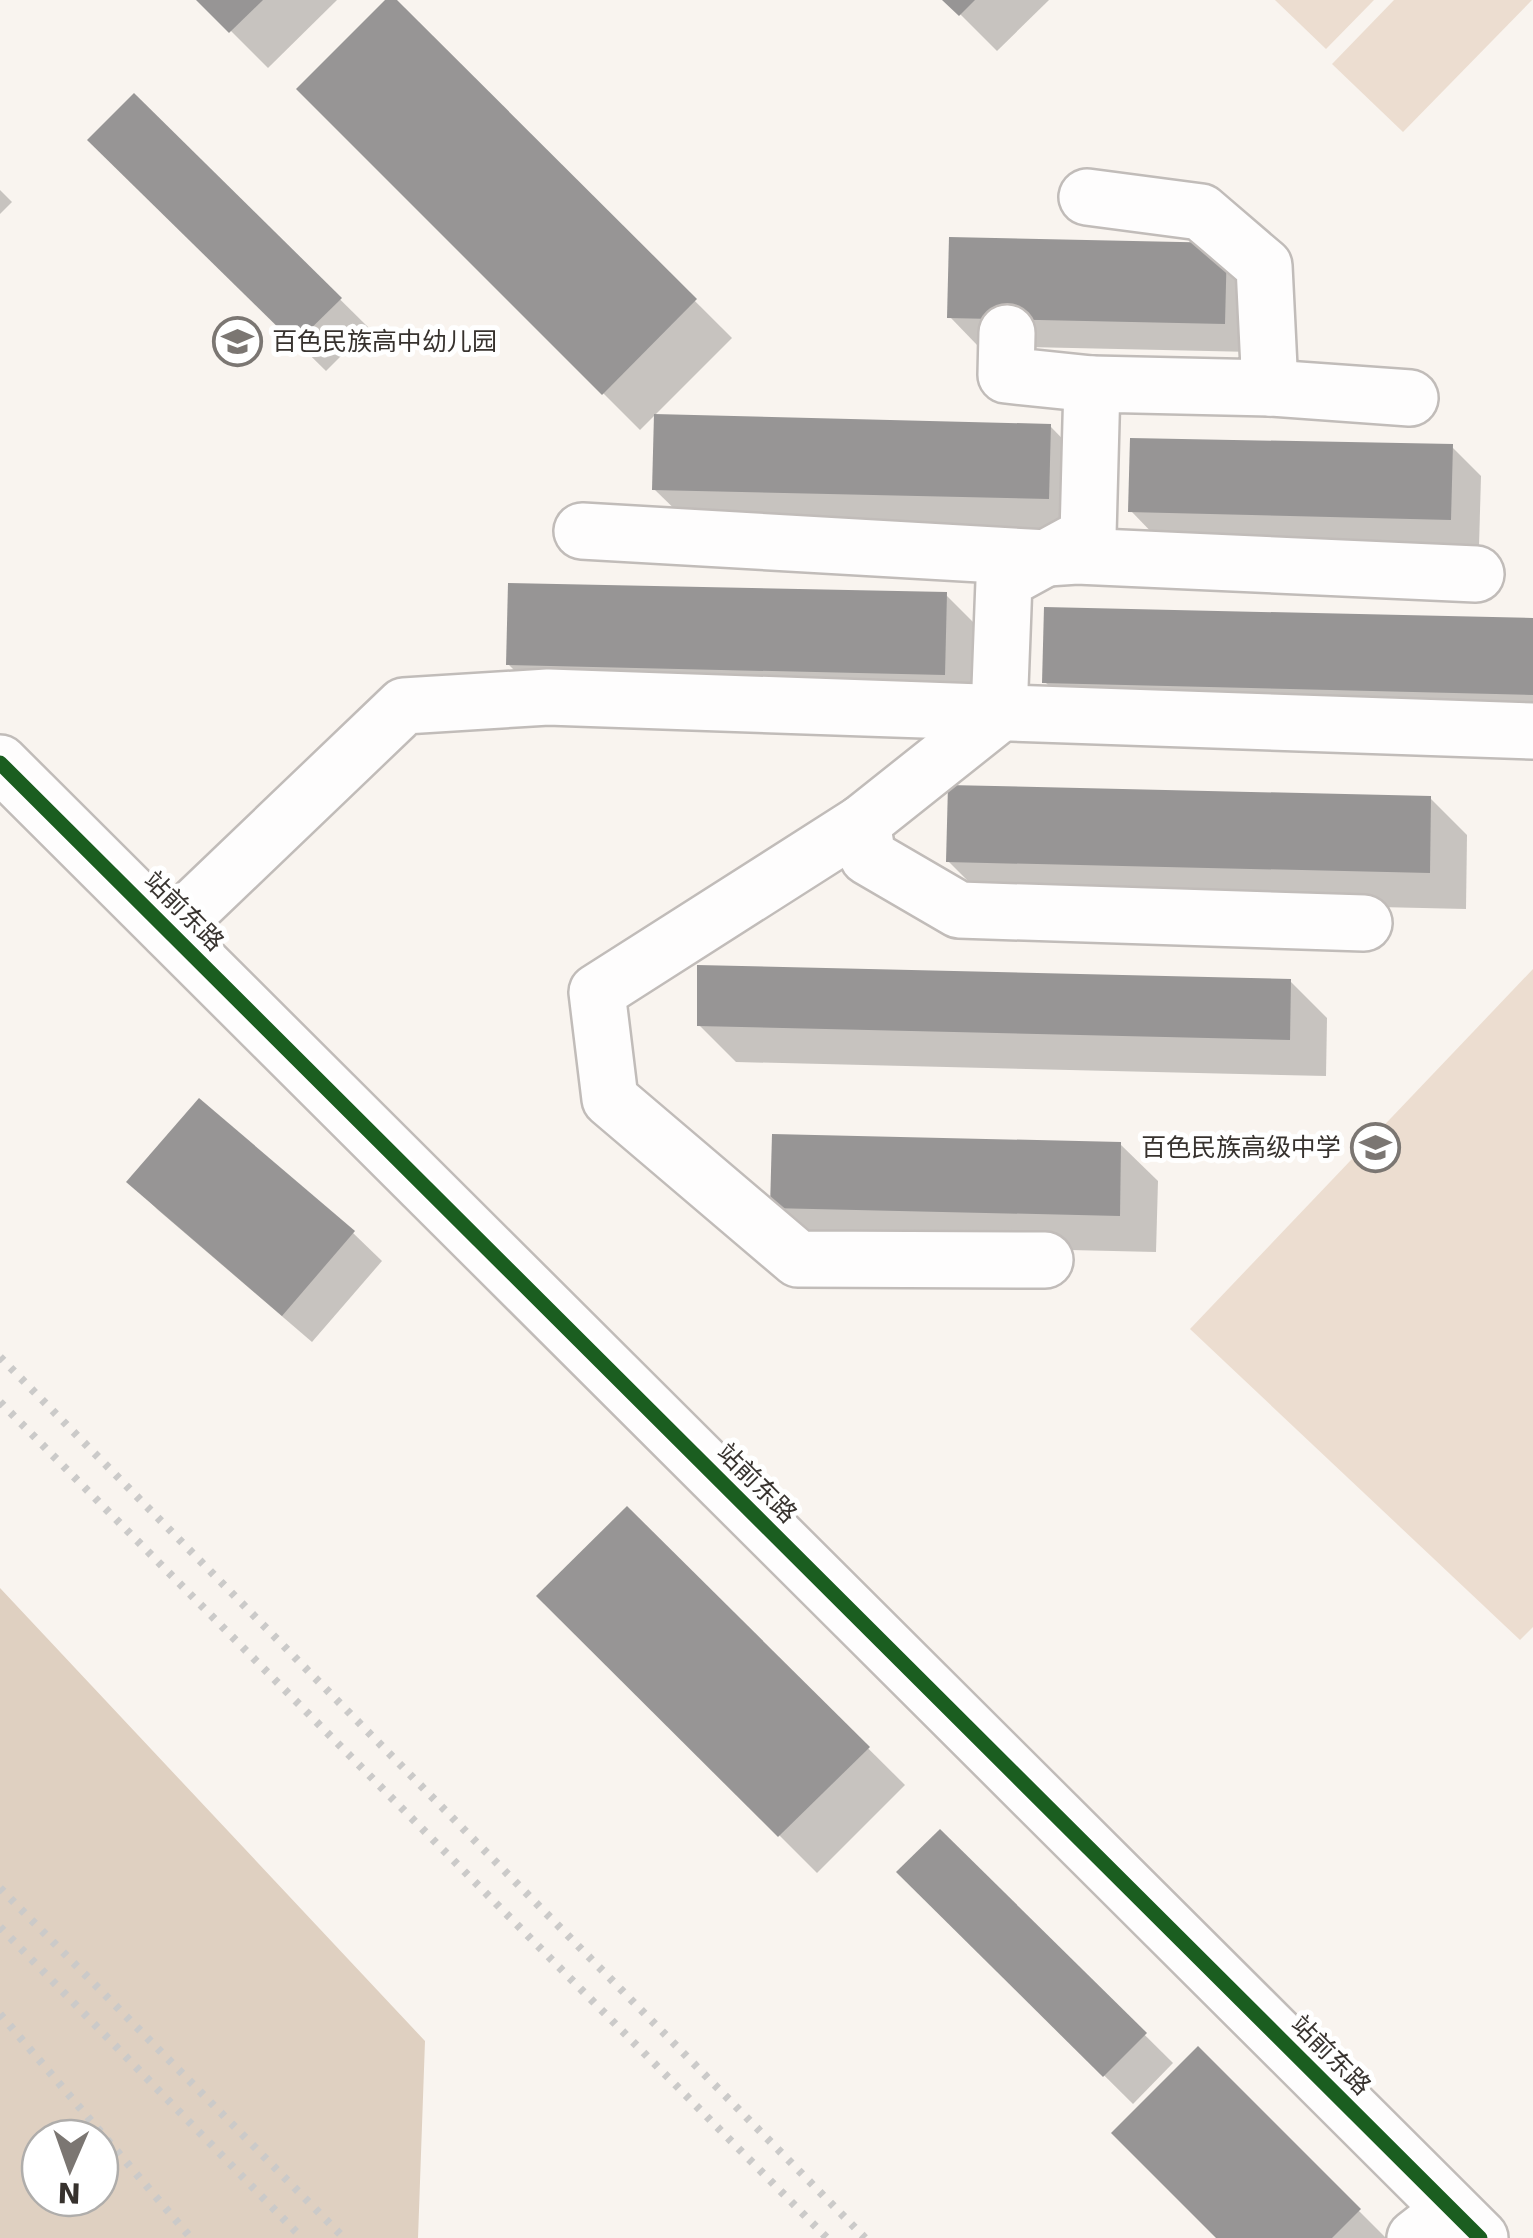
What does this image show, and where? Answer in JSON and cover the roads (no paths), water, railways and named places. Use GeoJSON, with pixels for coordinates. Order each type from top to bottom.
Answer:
{"type":"FeatureCollection","features":[{"type":"Feature","properties":{"kind":"street"},"geometry":{"type":"LineString","coordinates":[[1087,198],[1201,212],[1264,266],[1270,388]]}},
{"type":"Feature","properties":{"kind":"street"},"geometry":{"type":"LineString","coordinates":[[1007,333],[1006,375],[1092,384],[1270,388],[1410,398]]}},
{"type":"Feature","properties":{"kind":"street"},"geometry":{"type":"LineString","coordinates":[[1045,1260],[798,1259],[610,1098],[597,992],[862,823],[999,714],[1004,581],[1088,535],[1092,384]]}},
{"type":"Feature","properties":{"kind":"street"},"geometry":{"type":"LineString","coordinates":[[582,530],[1048,558],[1097,556],[1476,574]]}},
{"type":"Feature","properties":{"kind":"street"},"geometry":{"type":"LineString","coordinates":[[168,931],[404,706],[548,697],[1533,730]]}},
{"type":"Feature","properties":{"kind":"street","name":"站前东路"},"geometry":{"type":"LineString","coordinates":[[0,762],[1449,2228]]}},
{"type":"Feature","properties":{"kind":"street"},"geometry":{"type":"LineString","coordinates":[[862,823],[868,858],[959,910],[1364,923]]}},
{"type":"Feature","properties":{"kind":"railway"},"geometry":{"type":"LineString","coordinates":[[0,1357],[865,2238]]}},
{"type":"Feature","properties":{"kind":"railway"},"geometry":{"type":"LineString","coordinates":[[0,1402],[827,2238]]}},
{"type":"Feature","properties":{"kind":"railway"},"geometry":{"type":"LineString","coordinates":[[0,1888],[344,2238]]}},
{"type":"Feature","properties":{"kind":"railway"},"geometry":{"type":"LineString","coordinates":[[0,1927],[302,2238]]}},
{"type":"Feature","properties":{"kind":"railway"},"geometry":{"type":"LineString","coordinates":[[0,2014],[191,2238]]}},
{"type":"Feature","properties":{"kind":"place","name":"百色民族高中幼儿园"},"geometry":{"type":"Point","coordinates":[237,341]}},
{"type":"Feature","properties":{"kind":"place","name":"百色民族高级中学"},"geometry":{"type":"Point","coordinates":[1376,1147]}}]}
